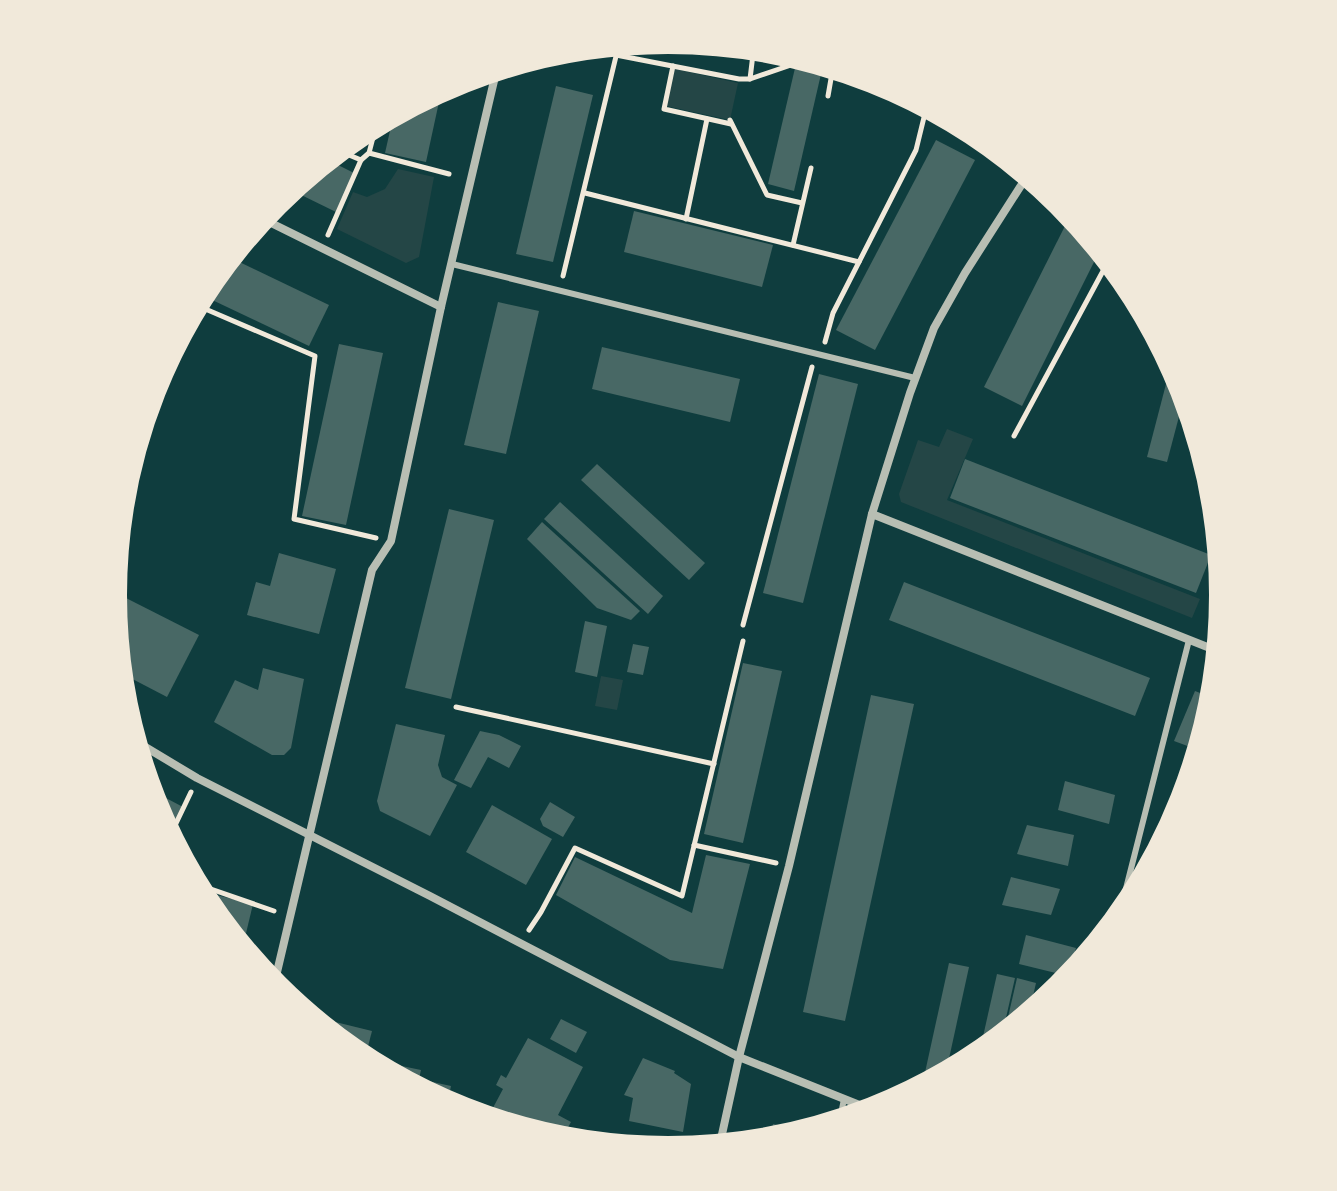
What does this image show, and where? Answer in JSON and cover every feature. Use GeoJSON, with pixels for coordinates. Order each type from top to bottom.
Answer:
{"type":"FeatureCollection","features":[{"type":"Feature","properties":{"kind":"street"},"geometry":{"type":"LineString","coordinates":[[277,972],[372,570],[391,541],[494,81]]}},
{"type":"Feature","properties":{"kind":"street"},"geometry":{"type":"LineString","coordinates":[[722,1136],[872,514],[934,328],[1022,183]]}},
{"type":"Feature","properties":{"kind":"street"},"geometry":{"type":"LineString","coordinates":[[273,223],[441,307]]}},
{"type":"Feature","properties":{"kind":"street"},"geometry":{"type":"LineString","coordinates":[[872,514],[1209,648]]}},
{"type":"Feature","properties":{"kind":"street"},"geometry":{"type":"LineString","coordinates":[[148,748],[197,778],[739,1057],[858,1105]]}},
{"type":"Feature","properties":{"kind":"lane"},"geometry":{"type":"LineString","coordinates":[[452,264],[915,378]]}},
{"type":"Feature","properties":{"kind":"lane"},"geometry":{"type":"LineString","coordinates":[[1126,887],[1189,640]]}},
{"type":"Feature","properties":{"kind":"lane"},"geometry":{"type":"LineString","coordinates":[[842,1110],[844,1099]]}},
{"type":"Feature","properties":{"kind":"path"},"geometry":{"type":"LineString","coordinates":[[625,54],[739,79],[750,79],[789,66]]}},
{"type":"Feature","properties":{"kind":"path"},"geometry":{"type":"LineString","coordinates":[[559,289],[585,193],[616,55]]}},
{"type":"Feature","properties":{"kind":"path"},"geometry":{"type":"LineString","coordinates":[[750,79],[752,59]]}},
{"type":"Feature","properties":{"kind":"path"},"geometry":{"type":"LineString","coordinates":[[673,66],[664,109],[731,122],[767,195],[802,203]]}},
{"type":"Feature","properties":{"kind":"path"},"geometry":{"type":"LineString","coordinates":[[828,96],[831,78]]}},
{"type":"Feature","properties":{"kind":"path"},"geometry":{"type":"LineString","coordinates":[[743,625],[818,354],[833,313],[916,150],[924,116]]}},
{"type":"Feature","properties":{"kind":"path"},"geometry":{"type":"LineString","coordinates":[[686,219],[707,119]]}},
{"type":"Feature","properties":{"kind":"path"},"geometry":{"type":"LineString","coordinates":[[323,247],[372,141]]}},
{"type":"Feature","properties":{"kind":"path"},"geometry":{"type":"LineString","coordinates":[[369,153],[449,174]]}},
{"type":"Feature","properties":{"kind":"path"},"geometry":{"type":"LineString","coordinates":[[350,156],[361,160]]}},
{"type":"Feature","properties":{"kind":"path"},"geometry":{"type":"LineString","coordinates":[[793,245],[811,168]]}},
{"type":"Feature","properties":{"kind":"path"},"geometry":{"type":"LineString","coordinates":[[585,193],[859,262]]}},
{"type":"Feature","properties":{"kind":"path"},"geometry":{"type":"LineString","coordinates":[[1014,436],[1103,270]]}},
{"type":"Feature","properties":{"kind":"path"},"geometry":{"type":"LineString","coordinates":[[207,310],[315,356],[294,519],[391,541]]}},
{"type":"Feature","properties":{"kind":"path"},"geometry":{"type":"LineString","coordinates":[[519,942],[541,912],[575,848],[682,896],[743,641]]}},
{"type":"Feature","properties":{"kind":"path"},"geometry":{"type":"LineString","coordinates":[[456,707],[714,764]]}},
{"type":"Feature","properties":{"kind":"path"},"geometry":{"type":"LineString","coordinates":[[176,824],[197,778]]}},
{"type":"Feature","properties":{"kind":"path"},"geometry":{"type":"LineString","coordinates":[[694,845],[789,866]]}},
{"type":"Feature","properties":{"kind":"path"},"geometry":{"type":"LineString","coordinates":[[212,889],[291,916]]}},
{"type":"Feature","properties":{"kind":"shaded area"},"geometry":{"type":"Polygon","coordinates":[[[675,69],[738,83],[730,120],[666,106],[675,69]]]}},
{"type":"Feature","properties":{"kind":"shaded area"},"geometry":{"type":"Polygon","coordinates":[[[398,169],[434,177],[419,257],[406,263],[337,229],[353,192],[367,197],[385,189],[398,169]]]}},
{"type":"Feature","properties":{"kind":"shaded area"},"geometry":{"type":"Polygon","coordinates":[[[947,429],[973,439],[947,500],[1200,599],[1192,618],[901,502],[899,494],[918,440],[939,447],[947,429]]]}},
{"type":"Feature","properties":{"kind":"shaded area"},"geometry":{"type":"Polygon","coordinates":[[[601,676],[623,680],[617,710],[595,706],[601,676]]]}},
{"type":"Feature","properties":{"kind":"building"},"geometry":{"type":"Polygon","coordinates":[[[795,68],[821,74],[794,191],[768,184],[795,68]]]}},
{"type":"Feature","properties":{"kind":"building"},"geometry":{"type":"Polygon","coordinates":[[[556,86],[593,95],[553,262],[516,254],[556,86]]]}},
{"type":"Feature","properties":{"kind":"building"},"geometry":{"type":"Polygon","coordinates":[[[439,103],[426,162],[385,153],[390,129],[439,103]]]}},
{"type":"Feature","properties":{"kind":"building"},"geometry":{"type":"Polygon","coordinates":[[[936,140],[975,160],[875,350],[836,330],[936,140]]]}},
{"type":"Feature","properties":{"kind":"building"},"geometry":{"type":"Polygon","coordinates":[[[337,165],[354,173],[336,212],[301,195],[337,165]]]}},
{"type":"Feature","properties":{"kind":"building"},"geometry":{"type":"Polygon","coordinates":[[[634,211],[773,245],[762,287],[624,252],[634,211]]]}},
{"type":"Feature","properties":{"kind":"building"},"geometry":{"type":"Polygon","coordinates":[[[1066,225],[1095,259],[1022,406],[984,387],[1066,225]]]}},
{"type":"Feature","properties":{"kind":"building"},"geometry":{"type":"Polygon","coordinates":[[[239,262],[329,305],[309,346],[213,300],[239,262]]]}},
{"type":"Feature","properties":{"kind":"building"},"geometry":{"type":"Polygon","coordinates":[[[498,302],[539,311],[506,454],[464,445],[498,302]]]}},
{"type":"Feature","properties":{"kind":"building"},"geometry":{"type":"Polygon","coordinates":[[[339,344],[383,353],[346,525],[302,516],[339,344]]]}},
{"type":"Feature","properties":{"kind":"building"},"geometry":{"type":"Polygon","coordinates":[[[602,347],[740,379],[730,422],[592,389],[602,347]]]}},
{"type":"Feature","properties":{"kind":"building"},"geometry":{"type":"Polygon","coordinates":[[[819,374],[858,384],[803,603],[763,593],[819,374]]]}},
{"type":"Feature","properties":{"kind":"building"},"geometry":{"type":"Polygon","coordinates":[[[1167,380],[1180,413],[1167,462],[1147,457],[1167,380]]]}},
{"type":"Feature","properties":{"kind":"building"},"geometry":{"type":"Polygon","coordinates":[[[965,459],[1211,556],[1196,593],[950,498],[965,459]]]}},
{"type":"Feature","properties":{"kind":"building"},"geometry":{"type":"Polygon","coordinates":[[[597,464],[705,563],[689,580],[581,480],[597,464]]]}},
{"type":"Feature","properties":{"kind":"building"},"geometry":{"type":"Polygon","coordinates":[[[560,502],[663,596],[648,614],[544,519],[560,502]]]}},
{"type":"Feature","properties":{"kind":"building"},"geometry":{"type":"Polygon","coordinates":[[[449,509],[494,520],[451,699],[405,688],[449,509]]]}},
{"type":"Feature","properties":{"kind":"building"},"geometry":{"type":"Polygon","coordinates":[[[542,522],[640,611],[631,620],[597,608],[527,539],[542,522]]]}},
{"type":"Feature","properties":{"kind":"building"},"geometry":{"type":"Polygon","coordinates":[[[279,553],[336,569],[319,634],[247,615],[256,582],[270,586],[279,553]]]}},
{"type":"Feature","properties":{"kind":"building"},"geometry":{"type":"Polygon","coordinates":[[[904,582],[1150,678],[1135,716],[889,620],[904,582]]]}},
{"type":"Feature","properties":{"kind":"building"},"geometry":{"type":"Polygon","coordinates":[[[125,598],[199,635],[167,697],[132,679],[125,598]]]}},
{"type":"Feature","properties":{"kind":"building"},"geometry":{"type":"Polygon","coordinates":[[[585,621],[607,626],[597,677],[575,672],[585,621]]]}},
{"type":"Feature","properties":{"kind":"building"},"geometry":{"type":"Polygon","coordinates":[[[633,644],[649,647],[643,675],[627,672],[633,644]]]}},
{"type":"Feature","properties":{"kind":"building"},"geometry":{"type":"Polygon","coordinates":[[[743,663],[782,671],[743,843],[704,834],[743,663]]]}},
{"type":"Feature","properties":{"kind":"building"},"geometry":{"type":"Polygon","coordinates":[[[263,668],[304,679],[291,748],[284,755],[272,755],[214,722],[235,680],[258,690],[263,668]]]}},
{"type":"Feature","properties":{"kind":"building"},"geometry":{"type":"Polygon","coordinates":[[[1195,691],[1203,694],[1190,747],[1174,741],[1195,691]]]}},
{"type":"Feature","properties":{"kind":"building"},"geometry":{"type":"Polygon","coordinates":[[[871,695],[914,704],[845,1021],[803,1012],[871,695]]]}},
{"type":"Feature","properties":{"kind":"building"},"geometry":{"type":"Polygon","coordinates":[[[396,724],[445,735],[438,765],[442,777],[457,785],[430,836],[380,811],[377,801],[396,724]]]}},
{"type":"Feature","properties":{"kind":"building"},"geometry":{"type":"Polygon","coordinates":[[[480,731],[499,735],[521,746],[509,768],[488,757],[471,788],[454,780],[480,731]]]}},
{"type":"Feature","properties":{"kind":"building"},"geometry":{"type":"Polygon","coordinates":[[[1065,781],[1115,795],[1109,824],[1058,810],[1065,781]]]}},
{"type":"Feature","properties":{"kind":"building"},"geometry":{"type":"Polygon","coordinates":[[[164,797],[183,807],[175,823],[164,797]]]}},
{"type":"Feature","properties":{"kind":"building"},"geometry":{"type":"Polygon","coordinates":[[[550,802],[575,817],[563,837],[543,826],[540,819],[550,802]]]}},
{"type":"Feature","properties":{"kind":"building"},"geometry":{"type":"Polygon","coordinates":[[[492,805],[552,839],[526,885],[466,852],[492,805]]]}},
{"type":"Feature","properties":{"kind":"building"},"geometry":{"type":"Polygon","coordinates":[[[1027,825],[1074,835],[1068,866],[1017,854],[1027,825]]]}},
{"type":"Feature","properties":{"kind":"building"},"geometry":{"type":"Polygon","coordinates":[[[706,855],[750,864],[723,969],[670,960],[556,895],[575,857],[692,913],[706,855]]]}},
{"type":"Feature","properties":{"kind":"building"},"geometry":{"type":"Polygon","coordinates":[[[1011,877],[1060,889],[1051,915],[1002,905],[1011,877]]]}},
{"type":"Feature","properties":{"kind":"building"},"geometry":{"type":"Polygon","coordinates":[[[216,895],[253,904],[245,936],[216,895]]]}},
{"type":"Feature","properties":{"kind":"building"},"geometry":{"type":"Polygon","coordinates":[[[1026,935],[1076,948],[1073,958],[1059,974],[1019,964],[1026,935]]]}},
{"type":"Feature","properties":{"kind":"building"},"geometry":{"type":"Polygon","coordinates":[[[949,963],[969,967],[949,1061],[925,1074],[949,963]]]}},
{"type":"Feature","properties":{"kind":"building"},"geometry":{"type":"Polygon","coordinates":[[[997,974],[1015,978],[1005,1022],[983,1038],[997,974]]]}},
{"type":"Feature","properties":{"kind":"building"},"geometry":{"type":"Polygon","coordinates":[[[1017,978],[1036,983],[1032,999],[1007,1020],[1017,978]]]}},
{"type":"Feature","properties":{"kind":"building"},"geometry":{"type":"Polygon","coordinates":[[[561,1019],[587,1032],[576,1053],[550,1039],[561,1019]]]}},
{"type":"Feature","properties":{"kind":"building"},"geometry":{"type":"Polygon","coordinates":[[[330,1021],[372,1031],[368,1047],[330,1021]]]}},
{"type":"Feature","properties":{"kind":"building"},"geometry":{"type":"Polygon","coordinates":[[[528,1038],[583,1067],[558,1115],[571,1122],[567,1130],[492,1109],[503,1089],[496,1085],[501,1075],[506,1078],[528,1038]]]}},
{"type":"Feature","properties":{"kind":"building"},"geometry":{"type":"Polygon","coordinates":[[[643,1058],[675,1071],[691,1084],[683,1132],[629,1121],[633,1098],[624,1095],[643,1058]]]}},
{"type":"Feature","properties":{"kind":"building"},"geometry":{"type":"Polygon","coordinates":[[[397,1066],[421,1070],[419,1078],[397,1066]]]}},
{"type":"Feature","properties":{"kind":"building"},"geometry":{"type":"Polygon","coordinates":[[[422,1080],[451,1086],[450,1093],[422,1080]]]}}]}
